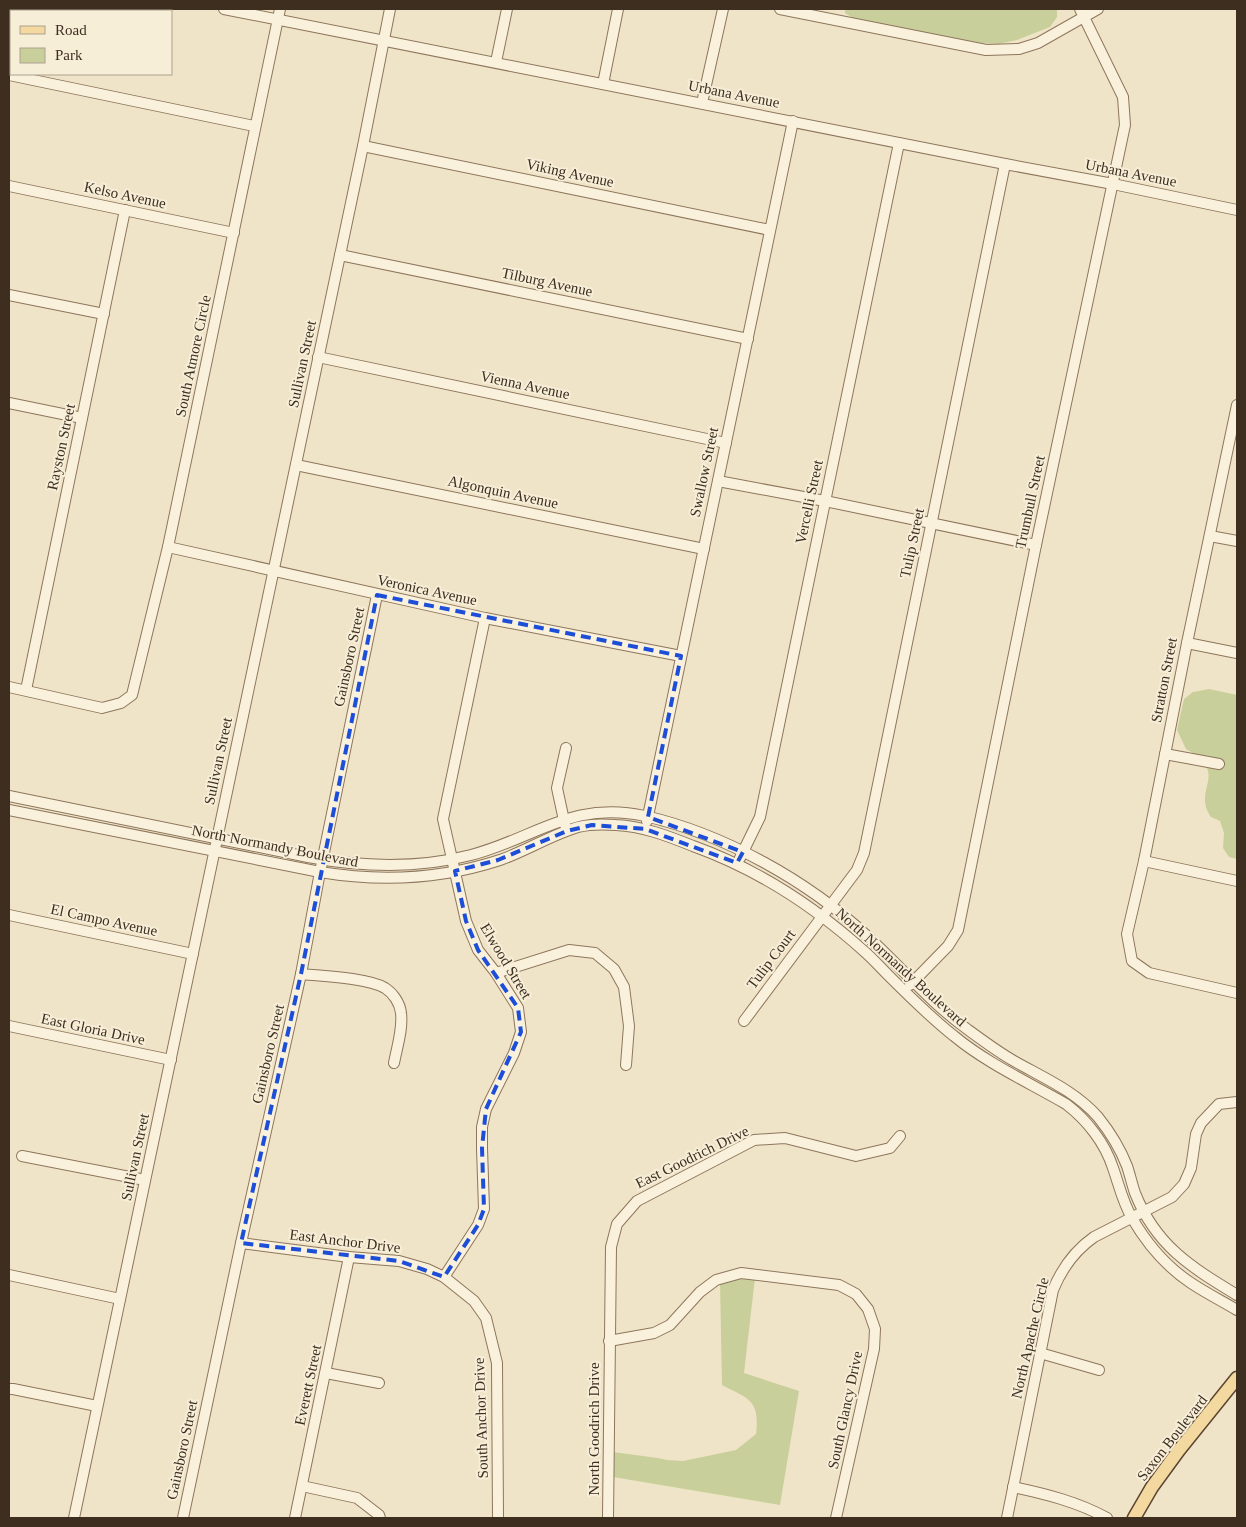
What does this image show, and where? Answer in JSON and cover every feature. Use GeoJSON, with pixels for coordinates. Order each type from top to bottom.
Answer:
{"type":"FeatureCollection","features":[{"type":"Feature","properties":{"kind":"main road","name":"Saxon Boulevard"},"geometry":{"type":"LineString","coordinates":[[1134,1518],[1152,1487],[1237,1378]]}},
{"type":"Feature","properties":{"kind":"street","name":"Urbana Avenue"},"geometry":{"type":"LineString","coordinates":[[224,9],[1237,210]]}},
{"type":"Feature","properties":{"kind":"street","name":"South Atmore Circle"},"geometry":{"type":"LineString","coordinates":[[26,690],[102,708],[121,703],[132,695],[168,547],[234,234],[254,126],[280,9]]}},
{"type":"Feature","properties":{"kind":"street","name":"Sullivan Street"},"geometry":{"type":"LineString","coordinates":[[74,1518],[363,146],[390,9]]}},
{"type":"Feature","properties":{"kind":"street"},"geometry":{"type":"LineString","coordinates":[[496,62],[507,9]]}},
{"type":"Feature","properties":{"kind":"street"},"geometry":{"type":"LineString","coordinates":[[603,84],[618,9]]}},
{"type":"Feature","properties":{"kind":"street"},"geometry":{"type":"LineString","coordinates":[[702,103],[723,9]]}},
{"type":"Feature","properties":{"kind":"street"},"geometry":{"type":"LineString","coordinates":[[780,9],[834,14],[986,50],[1019,49],[1038,43],[1082,13],[1098,9]]}},
{"type":"Feature","properties":{"kind":"street","name":"Trumbull Street"},"geometry":{"type":"LineString","coordinates":[[904,990],[948,946],[958,930],[1036,545],[1125,125],[1124,97],[1082,13]]}},
{"type":"Feature","properties":{"kind":"street"},"geometry":{"type":"LineString","coordinates":[[9,75],[254,126]]}},
{"type":"Feature","properties":{"kind":"street","name":"Swallow Street"},"geometry":{"type":"LineString","coordinates":[[645,829],[793,121]]}},
{"type":"Feature","properties":{"kind":"street","name":"Vercelli Street"},"geometry":{"type":"LineString","coordinates":[[737,863],[760,817],[899,143]]}},
{"type":"Feature","properties":{"kind":"street","name":"Viking Avenue"},"geometry":{"type":"LineString","coordinates":[[363,146],[770,230]]}},
{"type":"Feature","properties":{"kind":"street","name":"Tulip Street"},"geometry":{"type":"LineString","coordinates":[[822,916],[857,870],[864,854],[1005,164]]}},
{"type":"Feature","properties":{"kind":"street","name":"Kelso Avenue"},"geometry":{"type":"LineString","coordinates":[[9,186],[234,234]]}},
{"type":"Feature","properties":{"kind":"street","name":"Rayston Street"},"geometry":{"type":"LineString","coordinates":[[26,690],[125,210]]}},
{"type":"Feature","properties":{"kind":"street","name":"Tilburg Avenue"},"geometry":{"type":"LineString","coordinates":[[340,255],[748,339]]}},
{"type":"Feature","properties":{"kind":"street"},"geometry":{"type":"LineString","coordinates":[[9,295],[104,314]]}},
{"type":"Feature","properties":{"kind":"street","name":"Vienna Avenue"},"geometry":{"type":"LineString","coordinates":[[318,357],[726,442]]}},
{"type":"Feature","properties":{"kind":"street"},"geometry":{"type":"LineString","coordinates":[[9,403],[82,418]]}},
{"type":"Feature","properties":{"kind":"street","name":"Stratton Street"},"geometry":{"type":"LineString","coordinates":[[1237,405],[1235,431],[1187,643],[1144,862],[1127,934],[1132,960],[1149,973],[1237,992]]}},
{"type":"Feature","properties":{"kind":"street","name":"Algonquin Avenue"},"geometry":{"type":"LineString","coordinates":[[296,465],[704,549]]}},
{"type":"Feature","properties":{"kind":"street"},"geometry":{"type":"LineString","coordinates":[[718,481],[825,501],[1036,545]]}},
{"type":"Feature","properties":{"kind":"street"},"geometry":{"type":"LineString","coordinates":[[1210,536],[1237,541]]}},
{"type":"Feature","properties":{"kind":"street","name":"Veronica Avenue"},"geometry":{"type":"LineString","coordinates":[[168,547],[485,618],[681,656]]}},
{"type":"Feature","properties":{"kind":"street","name":"Gainsboro Street"},"geometry":{"type":"LineString","coordinates":[[183,1518],[241,1243],[301,974],[322,860],[377,595]]}},
{"type":"Feature","properties":{"kind":"street","name":"Elwood Street"},"geometry":{"type":"LineString","coordinates":[[444,1277],[478,1225],[484,1209],[482,1127],[486,1108],[514,1053],[521,1032],[518,1008],[496,973],[478,950],[466,921],[443,819],[485,618]]}},
{"type":"Feature","properties":{"kind":"street"},"geometry":{"type":"LineString","coordinates":[[1187,643],[1237,653]]}},
{"type":"Feature","properties":{"kind":"street"},"geometry":{"type":"LineString","coordinates":[[9,687],[26,690]]}},
{"type":"Feature","properties":{"kind":"street"},"geometry":{"type":"LineString","coordinates":[[566,748],[557,788],[567,831]]}},
{"type":"Feature","properties":{"kind":"street"},"geometry":{"type":"LineString","coordinates":[[1165,754],[1219,764]]}},
{"type":"Feature","properties":{"kind":"street","name":"North Normandy Boulevard"},"geometry":{"type":"LineString","coordinates":[[9,796],[322,860],[382,866],[452,859],[487,850],[564,819],[587,813],[625,812],[697,832],[743,852],[799,883],[867,936],[950,1016],[1010,1059],[1070,1091],[1090,1109],[1117,1144],[1136,1194],[1157,1232],[1176,1254],[1198,1272],[1237,1295]]}},
{"type":"Feature","properties":{"kind":"street","name":"North Normandy Boulevard"},"geometry":{"type":"LineString","coordinates":[[9,810],[320,872],[390,879],[455,871],[498,860],[580,826],[618,825],[645,829],[703,849],[737,863],[786,891],[822,916],[866,953],[927,1013],[976,1052],[1066,1104],[1076,1112],[1104,1148],[1132,1218],[1151,1247],[1172,1268],[1191,1283],[1237,1310]]}},
{"type":"Feature","properties":{"kind":"street"},"geometry":{"type":"LineString","coordinates":[[1144,862],[1237,881]]}},
{"type":"Feature","properties":{"kind":"street","name":"El Campo Avenue"},"geometry":{"type":"LineString","coordinates":[[9,915],[193,954]]}},
{"type":"Feature","properties":{"kind":"street","name":"Tulip Court"},"geometry":{"type":"LineString","coordinates":[[744,1021],[822,916]]}},
{"type":"Feature","properties":{"kind":"street"},"geometry":{"type":"LineString","coordinates":[[496,973],[569,950],[595,953],[614,970],[624,987],[629,1026],[626,1065]]}},
{"type":"Feature","properties":{"kind":"street"},"geometry":{"type":"LineString","coordinates":[[301,974],[366,982],[384,987],[394,996],[399,1004],[401,1018],[394,1063]]}},
{"type":"Feature","properties":{"kind":"street","name":"East Gloria Drive"},"geometry":{"type":"LineString","coordinates":[[9,1026],[170,1060]]}},
{"type":"Feature","properties":{"kind":"street","name":"North Apache Circle"},"geometry":{"type":"LineString","coordinates":[[1007,1518],[1053,1290],[1059,1276],[1069,1260],[1083,1245],[1094,1237],[1172,1197],[1184,1184],[1191,1168],[1196,1134],[1201,1123],[1219,1104],[1237,1102]]}},
{"type":"Feature","properties":{"kind":"street","name":"East Goodrich Drive"},"geometry":{"type":"LineString","coordinates":[[609,1341],[610,1247],[617,1224],[637,1201],[754,1140],[785,1138],[856,1156],[890,1148],[900,1136]]}},
{"type":"Feature","properties":{"kind":"street"},"geometry":{"type":"LineString","coordinates":[[22,1156],[145,1180]]}},
{"type":"Feature","properties":{"kind":"street","name":"East Anchor Drive"},"geometry":{"type":"LineString","coordinates":[[241,1243],[349,1257],[399,1261],[427,1269],[444,1277]]}},
{"type":"Feature","properties":{"kind":"street","name":"Everett Street"},"geometry":{"type":"LineString","coordinates":[[295,1518],[349,1257]]}},
{"type":"Feature","properties":{"kind":"street","name":"South Glancy Drive"},"geometry":{"type":"LineString","coordinates":[[609,1341],[654,1334],[670,1325],[700,1292],[716,1280],[741,1273],[840,1285],[856,1294],[868,1309],[875,1329],[874,1349],[836,1518]]}},
{"type":"Feature","properties":{"kind":"street"},"geometry":{"type":"LineString","coordinates":[[9,1275],[120,1299]]}},
{"type":"Feature","properties":{"kind":"street","name":"South Anchor Drive"},"geometry":{"type":"LineString","coordinates":[[444,1277],[474,1301],[486,1318],[497,1363],[498,1518]]}},
{"type":"Feature","properties":{"kind":"street","name":"North Goodrich Drive"},"geometry":{"type":"LineString","coordinates":[[608,1518],[609,1341]]}},
{"type":"Feature","properties":{"kind":"street"},"geometry":{"type":"LineString","coordinates":[[1040,1353],[1100,1370]]}},
{"type":"Feature","properties":{"kind":"street"},"geometry":{"type":"LineString","coordinates":[[326,1373],[379,1383]]}},
{"type":"Feature","properties":{"kind":"street"},"geometry":{"type":"LineString","coordinates":[[9,1389],[13,1388],[97,1406]]}},
{"type":"Feature","properties":{"kind":"street"},"geometry":{"type":"LineString","coordinates":[[302,1486],[357,1498],[379,1515],[380,1518]]}},
{"type":"Feature","properties":{"kind":"street"},"geometry":{"type":"LineString","coordinates":[[1013,1487],[1065,1500],[1107,1518]]}},
{"type":"Feature","properties":{"kind":"highlighted area"},"geometry":{"type":"Polygon","coordinates":[[[377,595],[681,656],[648,817],[743,852],[737,863],[645,829],[592,825],[567,831],[498,860],[455,871],[466,921],[478,950],[518,1008],[521,1032],[486,1109],[482,1148],[484,1209],[478,1225],[444,1277],[399,1261],[241,1243],[301,974],[377,595]]]}},
{"type":"Feature","properties":{"kind":"green space"},"geometry":{"type":"Polygon","coordinates":[[[845,9],[1057,9],[1057,17],[1050,27],[1017,40],[998,44],[965,42],[856,20],[845,13],[845,9]]]}},
{"type":"Feature","properties":{"kind":"green space"},"geometry":{"type":"Polygon","coordinates":[[[1209,689],[1237,695],[1237,859],[1229,857],[1223,848],[1224,833],[1220,821],[1211,817],[1205,802],[1208,778],[1206,766],[1222,769],[1224,762],[1198,756],[1186,749],[1177,730],[1184,699],[1193,692],[1209,689]]]}},
{"type":"Feature","properties":{"kind":"green space"},"geometry":{"type":"Polygon","coordinates":[[[742,1277],[755,1278],[744,1373],[799,1391],[780,1505],[613,1477],[613,1452],[683,1461],[736,1450],[756,1434],[756,1414],[751,1402],[722,1385],[720,1283],[742,1277]]]}}]}
